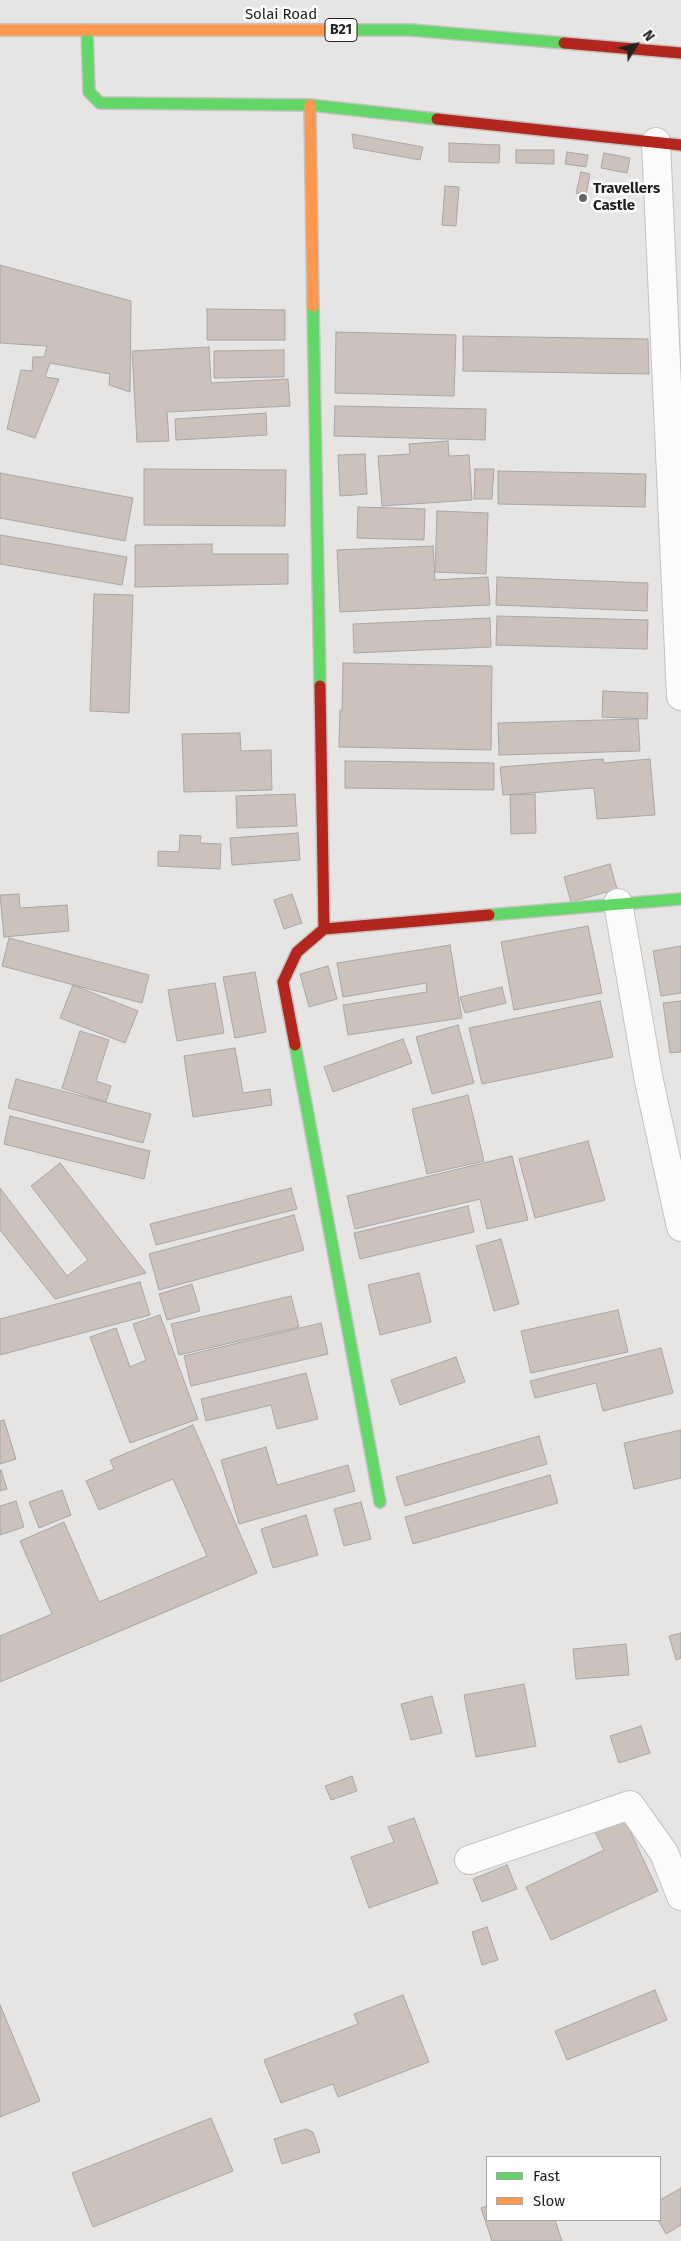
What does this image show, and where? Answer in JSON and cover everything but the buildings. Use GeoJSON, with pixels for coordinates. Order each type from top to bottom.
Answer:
{"type":"FeatureCollection","features":[{"type":"Feature","properties":{"kind":"main road","name":"Solai Road"},"geometry":{"type":"LineString","coordinates":[[0,30],[411,30],[681,53]]}},
{"type":"Feature","properties":{"kind":"main road"},"geometry":{"type":"LineString","coordinates":[[86,30],[89,92],[100,103],[310,105],[668,144]]}},
{"type":"Feature","properties":{"kind":"main road"},"geometry":{"type":"LineString","coordinates":[[310,105],[324,929]]}},
{"type":"Feature","properties":{"kind":"main road"},"geometry":{"type":"LineString","coordinates":[[380,1502],[283,982],[297,952],[324,929],[681,899]]}},
{"type":"Feature","properties":{"kind":"street"},"geometry":{"type":"LineString","coordinates":[[668,144],[681,696]]}},
{"type":"Feature","properties":{"kind":"street"},"geometry":{"type":"LineString","coordinates":[[618,903],[650,1081],[681,1227]]}},
{"type":"Feature","properties":{"kind":"street"},"geometry":{"type":"LineString","coordinates":[[469,1860],[630,1805],[664,1852],[681,1896]]}},
{"type":"Feature","properties":{"kind":"traffic: fast"},"geometry":{"type":"LineString","coordinates":[[87,30],[89,92],[100,103],[310,105],[437,119]]}},
{"type":"Feature","properties":{"kind":"traffic: fast"},"geometry":{"type":"LineString","coordinates":[[327,30],[411,30],[564,43]]}},
{"type":"Feature","properties":{"kind":"traffic: fast"},"geometry":{"type":"LineString","coordinates":[[313,306],[320,686]]}},
{"type":"Feature","properties":{"kind":"traffic: fast"},"geometry":{"type":"LineString","coordinates":[[489,915],[681,899]]}},
{"type":"Feature","properties":{"kind":"traffic: fast"},"geometry":{"type":"LineString","coordinates":[[295,1045],[380,1502]]}},
{"type":"Feature","properties":{"kind":"traffic: slow"},"geometry":{"type":"LineString","coordinates":[[0,30],[327,30]]}},
{"type":"Feature","properties":{"kind":"traffic: slow"},"geometry":{"type":"LineString","coordinates":[[310,105],[313,306]]}},
{"type":"Feature","properties":{"kind":"traffic: jam"},"geometry":{"type":"LineString","coordinates":[[564,43],[681,53]]}},
{"type":"Feature","properties":{"kind":"traffic: jam"},"geometry":{"type":"LineString","coordinates":[[437,119],[681,145]]}},
{"type":"Feature","properties":{"kind":"traffic: jam"},"geometry":{"type":"LineString","coordinates":[[320,686],[324,929]]}},
{"type":"Feature","properties":{"kind":"traffic: jam"},"geometry":{"type":"LineString","coordinates":[[295,1045],[283,982],[297,952],[324,929],[489,915]]}},
{"type":"Feature","properties":{"kind":"place","name":"Travellers Castle"},"geometry":{"type":"Point","coordinates":[583,198]}}]}
